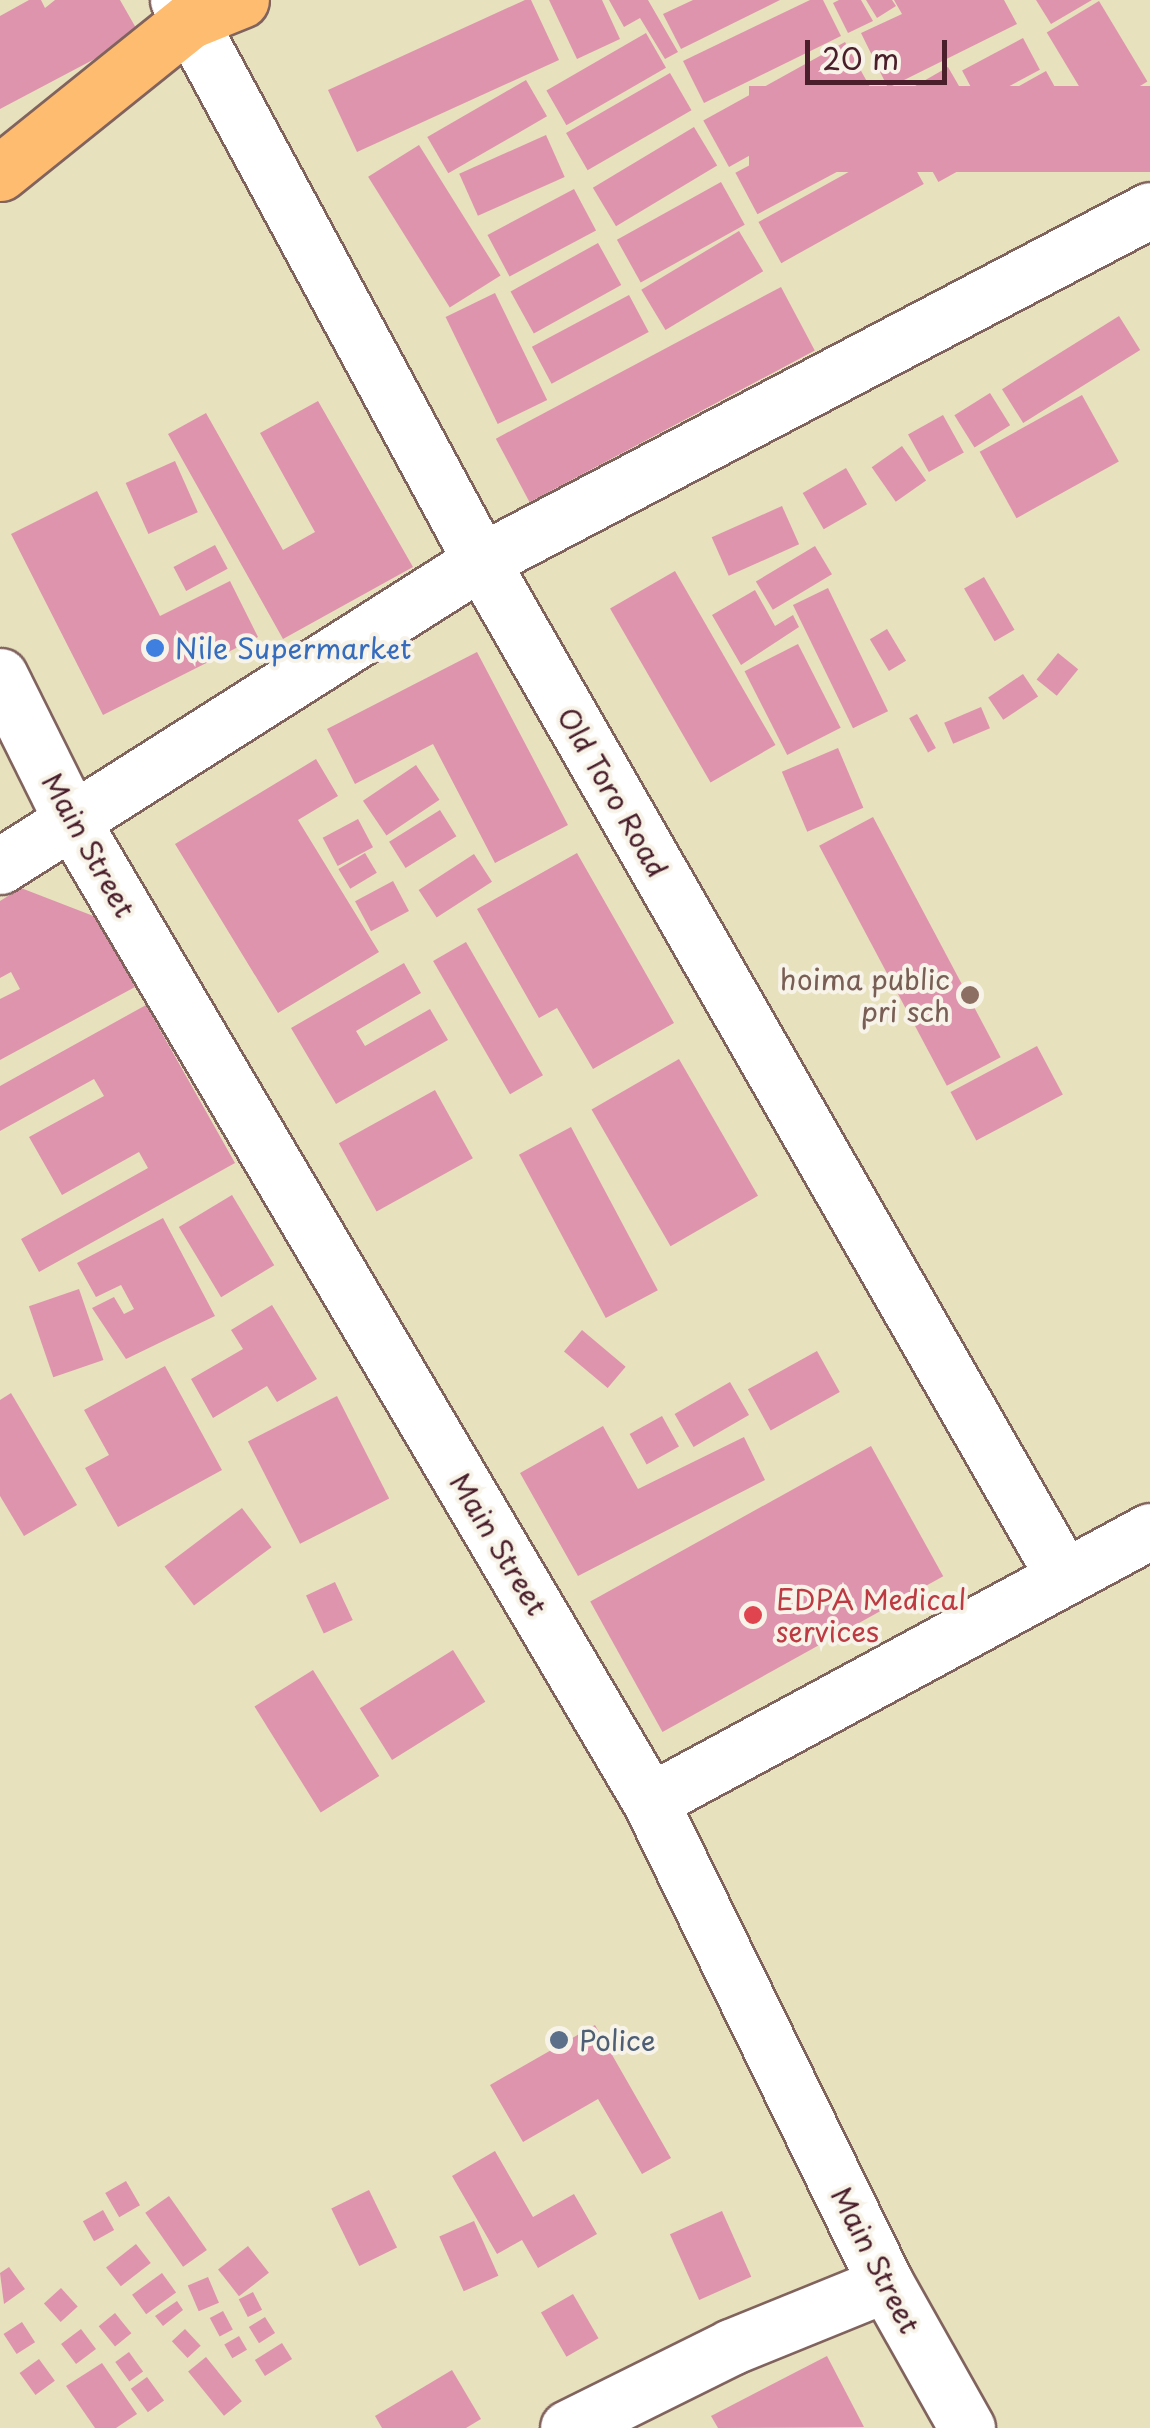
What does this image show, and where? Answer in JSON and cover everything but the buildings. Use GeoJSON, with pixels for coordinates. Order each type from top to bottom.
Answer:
{"type":"FeatureCollection","features":[{"type":"Feature","properties":{"kind":"main road"},"geometry":{"type":"LineString","coordinates":[[0,173],[183,11],[241,0]]}},
{"type":"Feature","properties":{"kind":"street","name":"Old Toro Road"},"geometry":{"type":"LineString","coordinates":[[183,11],[481,561],[1063,1576]]}},
{"type":"Feature","properties":{"kind":"street"},"geometry":{"type":"LineString","coordinates":[[0,866],[481,561],[1150,210]]}},
{"type":"Feature","properties":{"kind":"street","name":"Main Street"},"geometry":{"type":"LineString","coordinates":[[0,676],[72,821],[650,1801],[886,2284],[967,2428]]}},
{"type":"Feature","properties":{"kind":"street"},"geometry":{"type":"LineString","coordinates":[[650,1801],[1150,1530]]}},
{"type":"Feature","properties":{"kind":"street"},"geometry":{"type":"LineString","coordinates":[[568,2428],[731,2347],[886,2284]]}},
{"type":"Feature","properties":{"kind":"place","name":"Nile Supermarket"},"geometry":{"type":"Point","coordinates":[155,648]}},
{"type":"Feature","properties":{"kind":"place","name":"hoima public pri sch"},"geometry":{"type":"Point","coordinates":[970,995]}},
{"type":"Feature","properties":{"kind":"place","name":"EDPA Medical services"},"geometry":{"type":"Point","coordinates":[753,1615]}},
{"type":"Feature","properties":{"kind":"place","name":"Police"},"geometry":{"type":"Point","coordinates":[559,2040]}}]}
